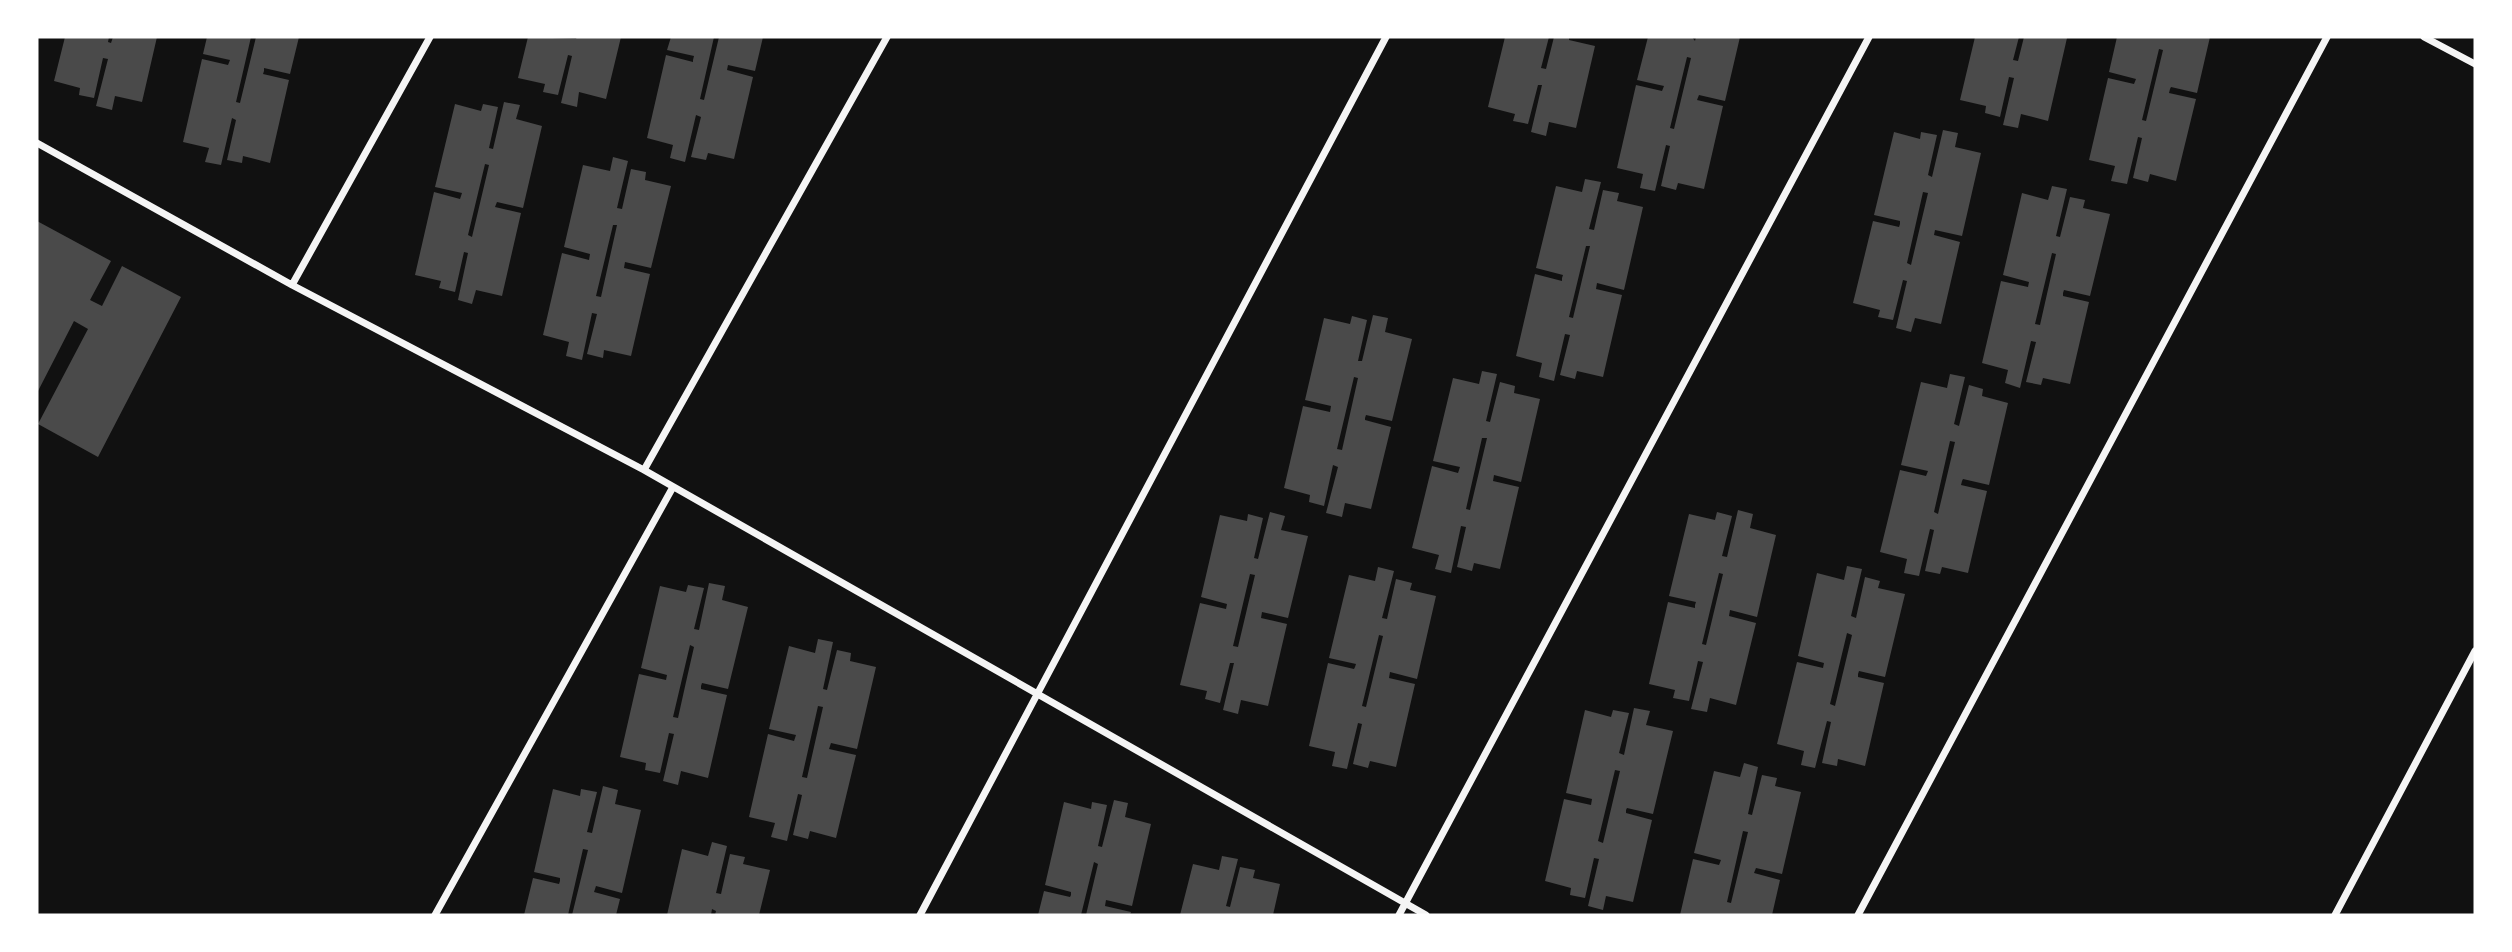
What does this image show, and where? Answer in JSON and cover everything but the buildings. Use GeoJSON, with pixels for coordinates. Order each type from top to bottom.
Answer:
{"type":"FeatureCollection","features":[{"type":"Feature","properties":{"kind":"street"},"geometry":{"type":"LineString","coordinates":[[292,285],[430,37]]}},
{"type":"Feature","properties":{"kind":"street"},"geometry":{"type":"LineString","coordinates":[[644,470],[887,37]]}},
{"type":"Feature","properties":{"kind":"street"},"geometry":{"type":"LineString","coordinates":[[920,915],[1386,37]]}},
{"type":"Feature","properties":{"kind":"street"},"geometry":{"type":"LineString","coordinates":[[1399,915],[1869,37]]}},
{"type":"Feature","properties":{"kind":"street"},"geometry":{"type":"LineString","coordinates":[[1858,915],[2327,37]]}},
{"type":"Feature","properties":{"kind":"street"},"geometry":{"type":"LineString","coordinates":[[2424,37],[2475,64]]}},
{"type":"Feature","properties":{"kind":"street"},"geometry":{"type":"LineString","coordinates":[[37,143],[292,285],[644,470],[1426,915]]}},
{"type":"Feature","properties":{"kind":"street"},"geometry":{"type":"LineString","coordinates":[[435,915],[673,487]]}},
{"type":"Feature","properties":{"kind":"street"},"geometry":{"type":"LineString","coordinates":[[2335,915],[2475,651]]}}]}
